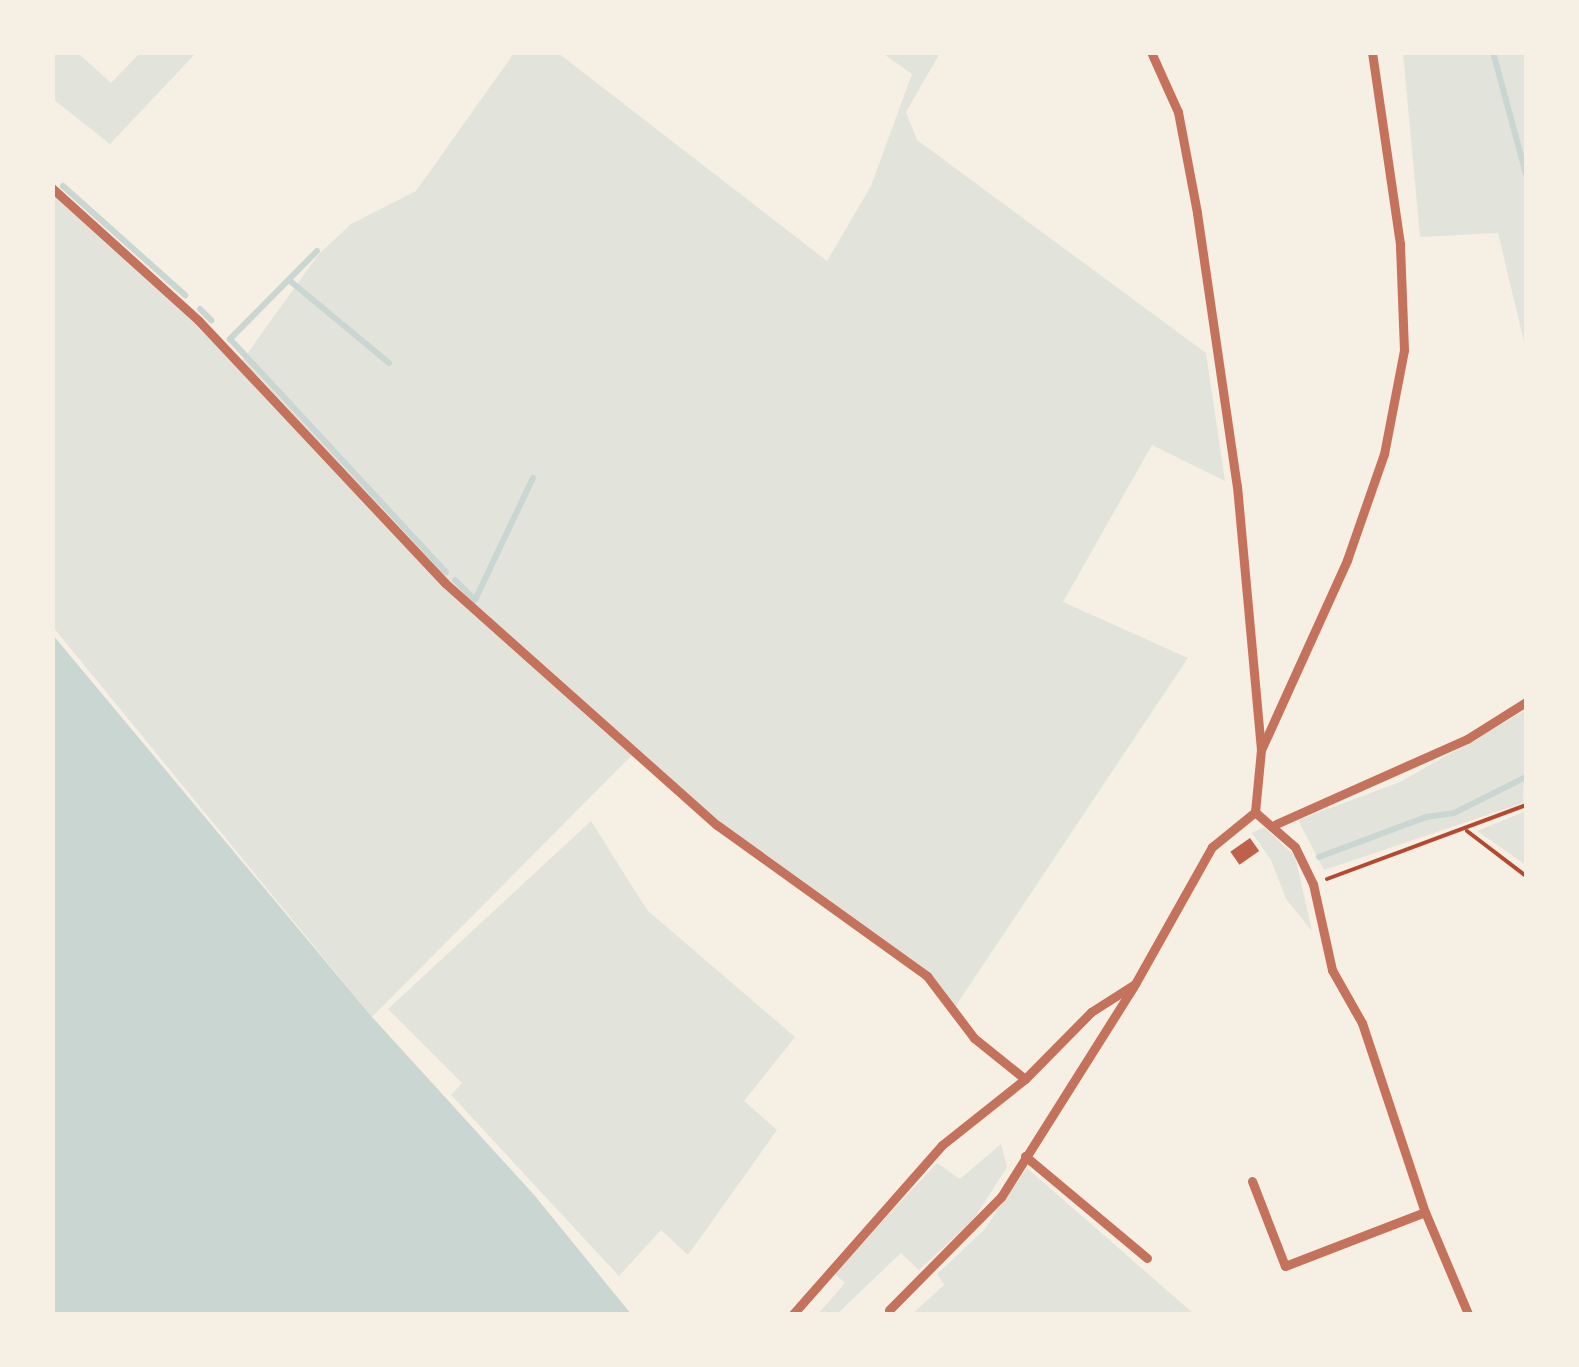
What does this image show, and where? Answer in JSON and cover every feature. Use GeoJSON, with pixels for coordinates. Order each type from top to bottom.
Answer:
{"type":"FeatureCollection","features":[{"type":"Feature","properties":{"kind":"street"},"geometry":{"type":"LineString","coordinates":[[889,1310],[976,1228],[1135,984],[1212,847],[1255,812],[1261,750],[1237,486],[1197,213],[1178,112],[1152,52]]}},
{"type":"Feature","properties":{"kind":"street"},"geometry":{"type":"LineString","coordinates":[[1261,750],[1347,560],[1384,454],[1402,366],[1406,308],[1372,52]]}},
{"type":"Feature","properties":{"kind":"street"},"geometry":{"type":"LineString","coordinates":[[52,188],[199,321],[445,583],[716,824],[927,976],[974,1038],[1026,1079]]}},
{"type":"Feature","properties":{"kind":"street"},"geometry":{"type":"LineString","coordinates":[[1276,824],[1467,739],[1526,702]]}},
{"type":"Feature","properties":{"kind":"street"},"geometry":{"type":"LineString","coordinates":[[1255,812],[1276,824],[1313,884],[1332,970],[1362,1023],[1425,1212],[1468,1314]]}},
{"type":"Feature","properties":{"kind":"street"},"geometry":{"type":"LineString","coordinates":[[793,1314],[942,1145],[1026,1079],[1090,1012],[1135,984]]}},
{"type":"Feature","properties":{"kind":"street"},"geometry":{"type":"LineString","coordinates":[[1025,1156],[1147,1258]]}},
{"type":"Feature","properties":{"kind":"street"},"geometry":{"type":"LineString","coordinates":[[1252,1181],[1285,1266],[1425,1212]]}},
{"type":"Feature","properties":{"kind":"path"},"geometry":{"type":"LineString","coordinates":[[1313,884],[1431,836],[1467,831],[1526,804]]}},
{"type":"Feature","properties":{"kind":"path"},"geometry":{"type":"LineString","coordinates":[[1467,831],[1526,876]]}},
{"type":"Feature","properties":{"kind":"shaded area"},"geometry":{"type":"Polygon","coordinates":[[[52,53],[78,53],[111,83],[140,53],[196,53],[110,144],[53,99],[52,53]]]}},
{"type":"Feature","properties":{"kind":"shaded area"},"geometry":{"type":"Polygon","coordinates":[[[514,53],[558,53],[827,261],[871,186],[912,74],[882,53],[940,53],[906,112],[917,140],[1206,353],[1225,481],[1152,445],[1063,602],[1188,658],[953,1010],[925,972],[717,825],[635,752],[372,1017],[53,627],[52,188],[239,365],[318,255],[351,224],[416,191],[514,53]]]}},
{"type":"Feature","properties":{"kind":"shaded area"},"geometry":{"type":"Polygon","coordinates":[[[1403,53],[1526,53],[1526,350],[1498,233],[1420,237],[1403,53]]]}},
{"type":"Feature","properties":{"kind":"shaded area"},"geometry":{"type":"Polygon","coordinates":[[[52,634],[372,1017],[535,1196],[631,1314],[53,1314],[52,634]]]}},
{"type":"Feature","properties":{"kind":"shaded area"},"geometry":{"type":"Polygon","coordinates":[[[1526,710],[1523,803],[1324,870],[1298,820],[1400,782],[1526,710]]]}},
{"type":"Feature","properties":{"kind":"shaded area"},"geometry":{"type":"Polygon","coordinates":[[[1526,811],[1526,865],[1477,831],[1526,811]]]}},
{"type":"Feature","properties":{"kind":"shaded area"},"geometry":{"type":"Polygon","coordinates":[[[591,821],[647,910],[795,1037],[744,1101],[777,1130],[688,1255],[661,1230],[619,1276],[451,1095],[462,1083],[388,1009],[591,821]]]}},
{"type":"Feature","properties":{"kind":"shaded area"},"geometry":{"type":"Polygon","coordinates":[[[1264,827],[1295,856],[1312,931],[1286,899],[1271,860],[1252,833],[1264,827]]]}},
{"type":"Feature","properties":{"kind":"shaded area"},"geometry":{"type":"Polygon","coordinates":[[[1001,1144],[1007,1167],[974,1219],[919,1270],[901,1253],[837,1314],[818,1314],[845,1283],[834,1273],[937,1163],[960,1179],[1001,1144]]]}},
{"type":"Feature","properties":{"kind":"shaded area"},"geometry":{"type":"Polygon","coordinates":[[[1027,1168],[1194,1314],[912,1314],[944,1285],[937,1274],[984,1230],[1027,1168]]]}},
{"type":"Feature","properties":{"kind":"building"},"geometry":{"type":"Polygon","coordinates":[[[1250,838],[1259,851],[1240,865],[1230,852],[1250,838]]]}},
{"type":"Feature","properties":{"kind":"waterway"},"geometry":{"type":"LineString","coordinates":[[1493,52],[1526,174]]}},
{"type":"Feature","properties":{"kind":"waterway"},"geometry":{"type":"LineString","coordinates":[[63,186],[185,295]]}},
{"type":"Feature","properties":{"kind":"waterway"},"geometry":{"type":"LineString","coordinates":[[317,251],[230,339],[446,572]]}},
{"type":"Feature","properties":{"kind":"waterway"},"geometry":{"type":"LineString","coordinates":[[289,280],[389,363]]}},
{"type":"Feature","properties":{"kind":"waterway"},"geometry":{"type":"LineString","coordinates":[[200,309],[211,320]]}},
{"type":"Feature","properties":{"kind":"waterway"},"geometry":{"type":"LineString","coordinates":[[455,580],[475,600],[533,478]]}},
{"type":"Feature","properties":{"kind":"waterway"},"geometry":{"type":"LineString","coordinates":[[1319,857],[1426,817],[1454,813],[1526,777]]}}]}
